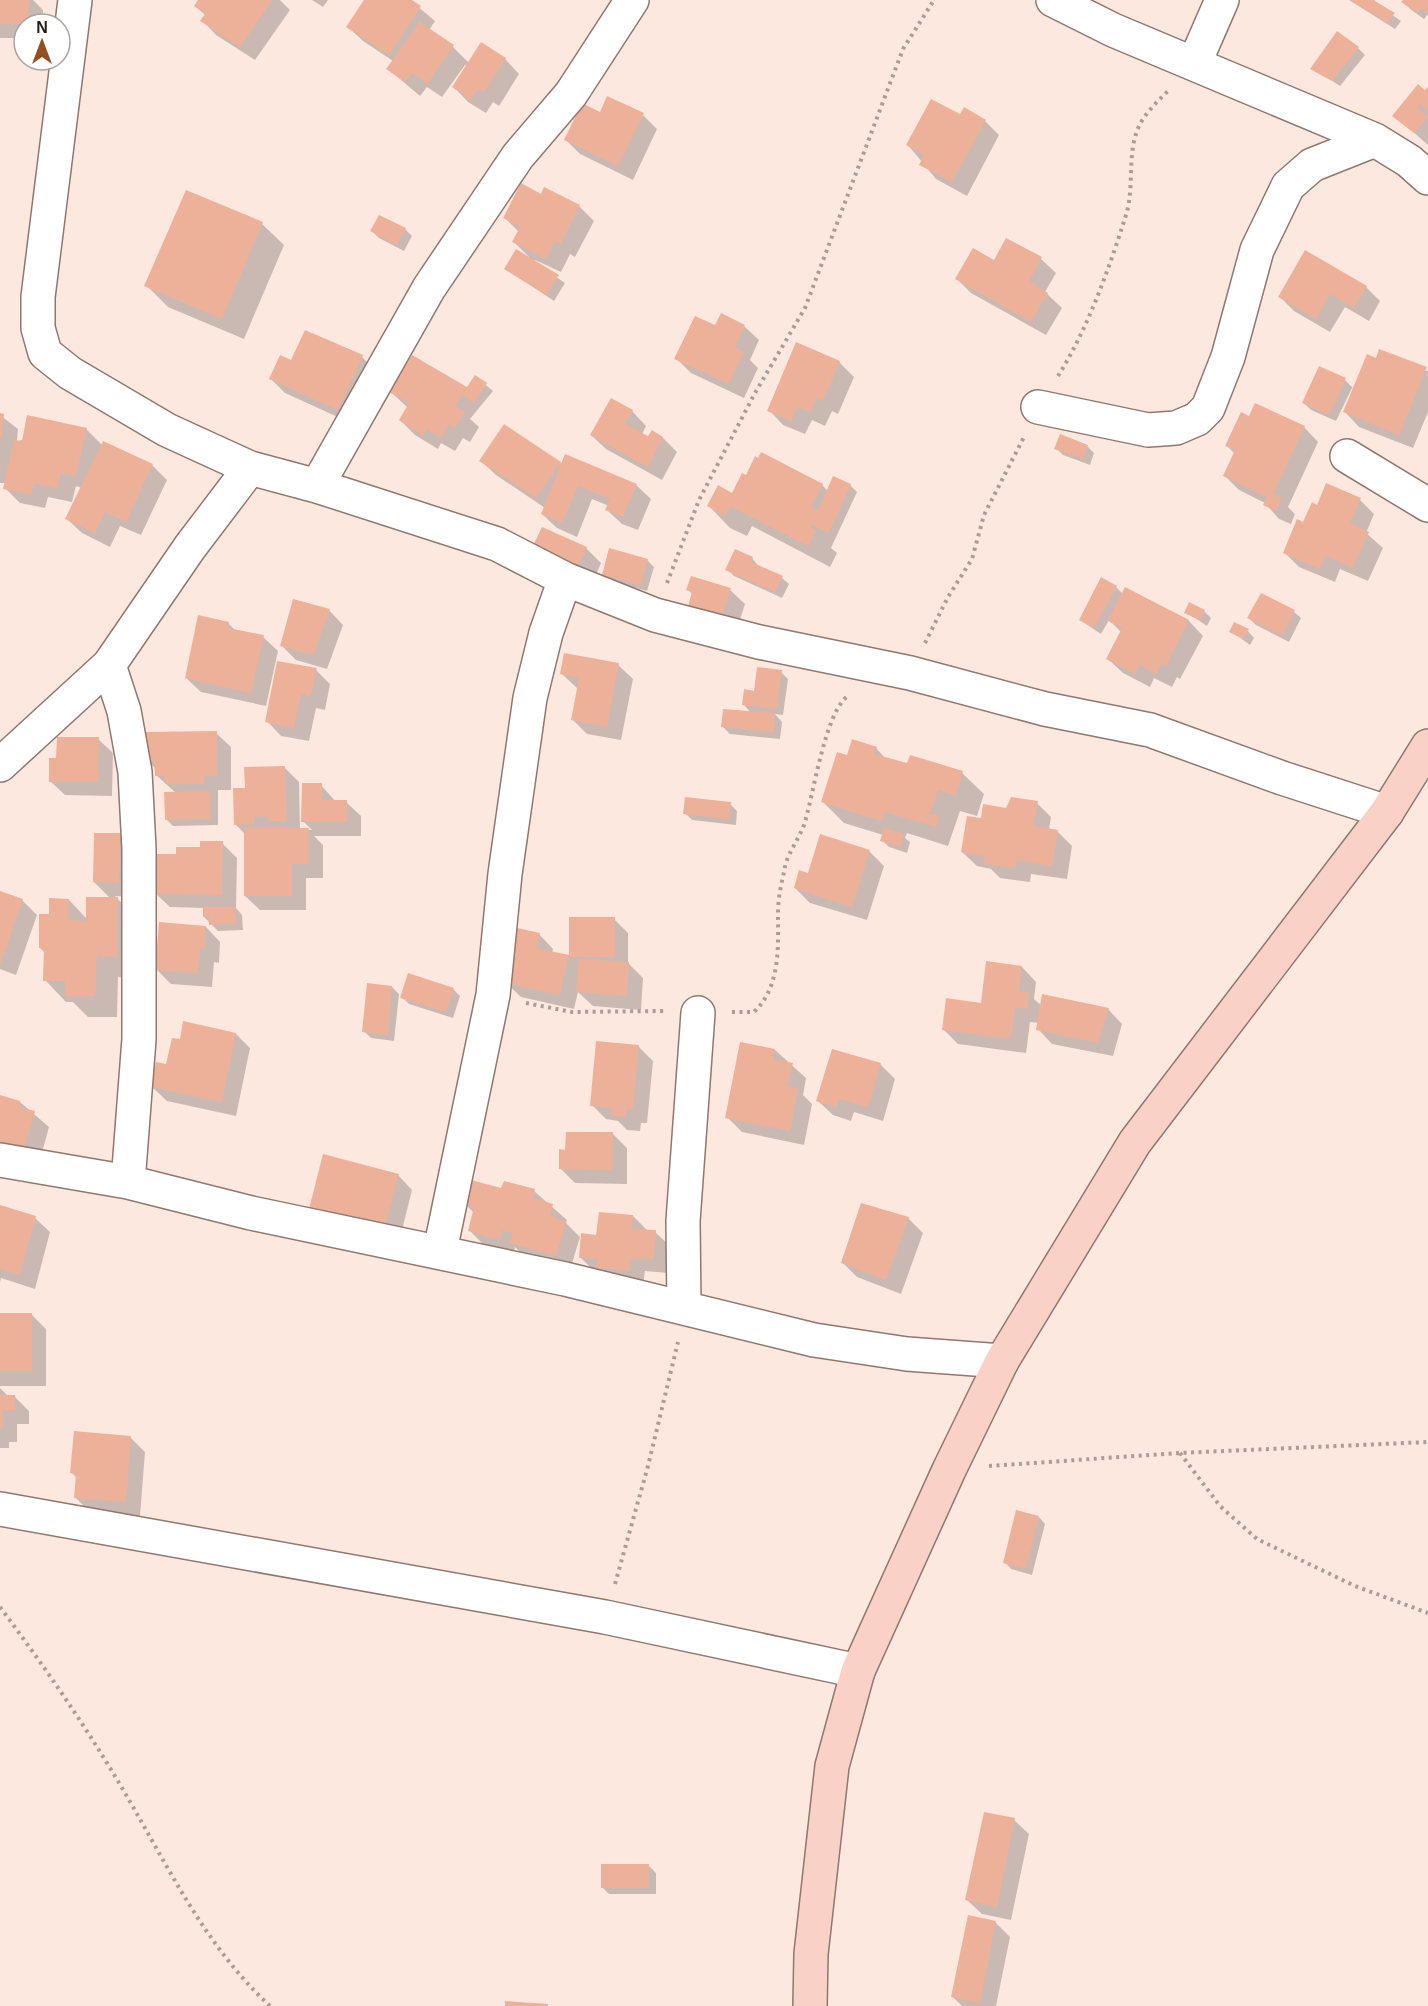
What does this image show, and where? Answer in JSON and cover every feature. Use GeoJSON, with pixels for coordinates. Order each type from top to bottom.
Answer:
{"type":"FeatureCollection","features":[{"type":"Feature","properties":{"kind":"main road"},"geometry":{"type":"LineString","coordinates":[[810,2006],[811,1954],[832,1766],[858,1671],[949,1470],[1002,1361],[1135,1142],[1387,812],[1428,746]]}},
{"type":"Feature","properties":{"kind":"street"},"geometry":{"type":"LineString","coordinates":[[75,0],[38,297],[38,328],[45,353],[70,373],[166,430],[250,468],[317,486],[497,544],[565,579],[655,615],[759,642],[910,673],[1045,709],[1150,730],[1282,778],[1387,812]]}},
{"type":"Feature","properties":{"kind":"street"},"geometry":{"type":"LineString","coordinates":[[317,486],[429,288],[519,156],[571,93],[632,0]]}},
{"type":"Feature","properties":{"kind":"street"},"geometry":{"type":"LineString","coordinates":[[1053,0],[1113,30],[1195,62],[1262,94],[1375,140],[1409,161],[1428,178]]}},
{"type":"Feature","properties":{"kind":"street"},"geometry":{"type":"LineString","coordinates":[[1195,62],[1222,0]]}},
{"type":"Feature","properties":{"kind":"street"},"geometry":{"type":"LineString","coordinates":[[1038,407],[1148,430],[1176,428],[1197,419],[1208,408],[1228,357],[1257,250],[1288,186],[1312,165],[1375,140]]}},
{"type":"Feature","properties":{"kind":"street"},"geometry":{"type":"LineString","coordinates":[[1347,456],[1428,505]]}},
{"type":"Feature","properties":{"kind":"street"},"geometry":{"type":"LineString","coordinates":[[0,765],[109,664],[190,547],[250,468]]}},
{"type":"Feature","properties":{"kind":"street"},"geometry":{"type":"LineString","coordinates":[[440,1251],[493,995],[505,874],[530,698],[546,633],[565,579]]}},
{"type":"Feature","properties":{"kind":"street"},"geometry":{"type":"LineString","coordinates":[[109,664],[124,711],[135,772],[139,849],[139,1039],[128,1182]]}},
{"type":"Feature","properties":{"kind":"street"},"geometry":{"type":"LineString","coordinates":[[684,1307],[683,1221],[698,1013]]}},
{"type":"Feature","properties":{"kind":"street"},"geometry":{"type":"LineString","coordinates":[[0,1160],[128,1182],[261,1215],[440,1251],[684,1307],[814,1340],[907,1354],[1002,1361]]}},
{"type":"Feature","properties":{"kind":"street"},"geometry":{"type":"LineString","coordinates":[[0,1509],[606,1617],[858,1671]]}},
{"type":"Feature","properties":{"kind":"path"},"geometry":{"type":"LineString","coordinates":[[655,615],[699,500],[755,393],[805,308],[903,49],[934,0]]}},
{"type":"Feature","properties":{"kind":"path"},"geometry":{"type":"LineString","coordinates":[[910,673],[948,597],[972,559],[984,515],[1010,468],[1038,407],[1070,356],[1097,294],[1127,212],[1132,156],[1139,125],[1152,107],[1195,62]]}},
{"type":"Feature","properties":{"kind":"path"},"geometry":{"type":"LineString","coordinates":[[493,995],[572,1012],[754,1012],[765,1002],[772,985],[779,948],[778,910],[784,868],[804,825],[819,761],[833,721],[844,697],[853,693]]}},
{"type":"Feature","properties":{"kind":"path"},"geometry":{"type":"LineString","coordinates":[[606,1617],[666,1397],[684,1307]]}},
{"type":"Feature","properties":{"kind":"path"},"geometry":{"type":"LineString","coordinates":[[949,1470],[1179,1453],[1428,1442]]}},
{"type":"Feature","properties":{"kind":"path"},"geometry":{"type":"LineString","coordinates":[[1179,1453],[1220,1506],[1257,1539],[1355,1586],[1428,1613]]}},
{"type":"Feature","properties":{"kind":"path"},"geometry":{"type":"LineString","coordinates":[[0,1607],[64,1694],[122,1788],[203,1929],[270,2006]]}},
{"type":"Feature","properties":{"kind":"building"},"geometry":{"type":"Polygon","coordinates":[[[0,0],[29,0],[28,12],[12,12],[12,24],[0,24],[0,0]]]}},
{"type":"Feature","properties":{"kind":"building"},"geometry":{"type":"Polygon","coordinates":[[[198,0],[272,0],[240,47],[200,21],[205,14],[194,6],[198,0]]]}},
{"type":"Feature","properties":{"kind":"building"},"geometry":{"type":"Polygon","coordinates":[[[364,0],[412,0],[421,6],[389,55],[346,27],[364,0]]]}},
{"type":"Feature","properties":{"kind":"building"},"geometry":{"type":"Polygon","coordinates":[[[1350,0],[1373,0],[1395,13],[1387,23],[1350,0]]]}},
{"type":"Feature","properties":{"kind":"building"},"geometry":{"type":"Polygon","coordinates":[[[1403,0],[1428,0],[1428,12],[1420,8],[1417,13],[1401,2],[1403,0]]]}},
{"type":"Feature","properties":{"kind":"building"},"geometry":{"type":"Polygon","coordinates":[[[420,22],[454,45],[427,84],[412,73],[405,82],[386,69],[420,22]]]}},
{"type":"Feature","properties":{"kind":"building"},"geometry":{"type":"Polygon","coordinates":[[[1337,31],[1359,47],[1332,81],[1310,69],[1337,31]]]}},
{"type":"Feature","properties":{"kind":"building"},"geometry":{"type":"Polygon","coordinates":[[[481,42],[506,58],[484,92],[478,89],[471,100],[452,87],[481,42]]]}},
{"type":"Feature","properties":{"kind":"building"},"geometry":{"type":"Polygon","coordinates":[[[1418,84],[1425,90],[1428,87],[1428,110],[1420,104],[1417,108],[1428,117],[1414,133],[1392,116],[1418,84]]]}},
{"type":"Feature","properties":{"kind":"building"},"geometry":{"type":"Polygon","coordinates":[[[607,96],[644,113],[618,166],[564,140],[582,103],[600,112],[607,96]]]}},
{"type":"Feature","properties":{"kind":"building"},"geometry":{"type":"Polygon","coordinates":[[[931,99],[960,114],[964,107],[986,120],[952,182],[919,165],[924,155],[906,145],[931,99]]]}},
{"type":"Feature","properties":{"kind":"building"},"geometry":{"type":"Polygon","coordinates":[[[521,183],[541,194],[544,187],[580,205],[561,244],[555,241],[546,259],[512,242],[520,227],[503,218],[521,183]]]}},
{"type":"Feature","properties":{"kind":"building"},"geometry":{"type":"Polygon","coordinates":[[[186,190],[263,222],[222,319],[144,286],[186,190]]]}},
{"type":"Feature","properties":{"kind":"building"},"geometry":{"type":"Polygon","coordinates":[[[379,215],[406,228],[397,245],[370,231],[379,215]]]}},
{"type":"Feature","properties":{"kind":"building"},"geometry":{"type":"Polygon","coordinates":[[[1006,238],[1042,257],[1029,281],[1048,293],[1031,322],[955,279],[973,248],[994,260],[1006,238]]]}},
{"type":"Feature","properties":{"kind":"building"},"geometry":{"type":"Polygon","coordinates":[[[516,249],[559,275],[546,295],[504,269],[516,249]]]}},
{"type":"Feature","properties":{"kind":"building"},"geometry":{"type":"Polygon","coordinates":[[[1305,250],[1367,286],[1354,308],[1330,294],[1316,319],[1278,297],[1305,250]]]}},
{"type":"Feature","properties":{"kind":"building"},"geometry":{"type":"Polygon","coordinates":[[[721,313],[745,325],[735,347],[744,352],[729,384],[674,359],[695,316],[715,325],[721,313]]]}},
{"type":"Feature","properties":{"kind":"building"},"geometry":{"type":"Polygon","coordinates":[[[305,330],[363,355],[338,410],[269,379],[280,355],[291,360],[305,330]]]}},
{"type":"Feature","properties":{"kind":"building"},"geometry":{"type":"Polygon","coordinates":[[[796,342],[840,361],[823,401],[817,398],[811,412],[797,407],[791,421],[767,411],[796,342]]]}},
{"type":"Feature","properties":{"kind":"building"},"geometry":{"type":"Polygon","coordinates":[[[1379,349],[1427,367],[1399,435],[1343,412],[1367,354],[1376,358],[1379,349]]]}},
{"type":"Feature","properties":{"kind":"building"},"geometry":{"type":"Polygon","coordinates":[[[412,355],[467,387],[475,375],[487,383],[474,403],[462,395],[455,406],[465,412],[455,428],[449,424],[441,438],[426,429],[423,436],[399,420],[409,403],[389,392],[412,355]]]}},
{"type":"Feature","properties":{"kind":"building"},"geometry":{"type":"Polygon","coordinates":[[[1319,366],[1346,378],[1329,415],[1302,403],[1319,366]]]}},
{"type":"Feature","properties":{"kind":"building"},"geometry":{"type":"Polygon","coordinates":[[[611,398],[633,410],[625,424],[648,436],[652,430],[663,437],[648,467],[590,435],[611,398]]]}},
{"type":"Feature","properties":{"kind":"building"},"geometry":{"type":"Polygon","coordinates":[[[1255,403],[1305,426],[1273,494],[1282,498],[1276,511],[1263,505],[1267,497],[1223,476],[1235,450],[1225,446],[1241,412],[1249,416],[1255,403]]]}},
{"type":"Feature","properties":{"kind":"building"},"geometry":{"type":"Polygon","coordinates":[[[0,413],[4,414],[2,437],[0,437],[0,413]]]}},
{"type":"Feature","properties":{"kind":"building"},"geometry":{"type":"Polygon","coordinates":[[[27,415],[87,428],[76,476],[61,473],[58,489],[34,483],[31,494],[3,489],[14,440],[22,441],[27,415]]]}},
{"type":"Feature","properties":{"kind":"building"},"geometry":{"type":"Polygon","coordinates":[[[504,424],[561,462],[536,498],[479,461],[504,424]]]}},
{"type":"Feature","properties":{"kind":"building"},"geometry":{"type":"Polygon","coordinates":[[[1060,434],[1088,445],[1083,459],[1054,449],[1060,434]]]}},
{"type":"Feature","properties":{"kind":"building"},"geometry":{"type":"Polygon","coordinates":[[[103,441],[153,464],[126,522],[105,512],[95,533],[65,519],[103,441]]]}},
{"type":"Feature","properties":{"kind":"building"},"geometry":{"type":"Polygon","coordinates":[[[761,452],[823,484],[811,507],[818,511],[810,527],[816,531],[808,546],[730,506],[725,516],[707,506],[718,485],[732,493],[742,473],[746,475],[755,456],[758,458],[761,452]]]}},
{"type":"Feature","properties":{"kind":"building"},"geometry":{"type":"Polygon","coordinates":[[[565,454],[637,484],[623,517],[605,510],[610,499],[578,486],[562,523],[541,514],[565,454]]]}},
{"type":"Feature","properties":{"kind":"building"},"geometry":{"type":"Polygon","coordinates":[[[833,476],[851,484],[829,533],[812,525],[833,476]]]}},
{"type":"Feature","properties":{"kind":"building"},"geometry":{"type":"Polygon","coordinates":[[[1326,483],[1361,498],[1350,523],[1369,532],[1353,568],[1326,556],[1320,569],[1283,553],[1297,519],[1303,522],[1312,502],[1317,505],[1326,483]]]}},
{"type":"Feature","properties":{"kind":"building"},"geometry":{"type":"Polygon","coordinates":[[[542,527],[587,547],[576,572],[530,552],[542,527]]]}},
{"type":"Feature","properties":{"kind":"building"},"geometry":{"type":"Polygon","coordinates":[[[609,548],[648,559],[641,585],[602,575],[609,548]]]}},
{"type":"Feature","properties":{"kind":"building"},"geometry":{"type":"Polygon","coordinates":[[[735,549],[753,557],[751,562],[783,576],[775,592],[725,570],[735,549]]]}},
{"type":"Feature","properties":{"kind":"building"},"geometry":{"type":"Polygon","coordinates":[[[691,576],[731,588],[721,621],[687,610],[692,592],[686,590],[691,576]]]}},
{"type":"Feature","properties":{"kind":"building"},"geometry":{"type":"Polygon","coordinates":[[[1101,577],[1117,586],[1094,628],[1079,620],[1101,577]]]}},
{"type":"Feature","properties":{"kind":"building"},"geometry":{"type":"Polygon","coordinates":[[[1125,587],[1189,620],[1166,666],[1162,663],[1157,674],[1139,665],[1135,674],[1106,659],[1122,628],[1108,621],[1125,587]]]}},
{"type":"Feature","properties":{"kind":"building"},"geometry":{"type":"Polygon","coordinates":[[[1261,593],[1295,610],[1282,636],[1247,618],[1261,593]]]}},
{"type":"Feature","properties":{"kind":"building"},"geometry":{"type":"Polygon","coordinates":[[[293,599],[330,609],[313,655],[280,646],[293,599]]]}},
{"type":"Feature","properties":{"kind":"building"},"geometry":{"type":"Polygon","coordinates":[[[1189,602],[1205,610],[1200,620],[1184,613],[1189,602]]]}},
{"type":"Feature","properties":{"kind":"building"},"geometry":{"type":"Polygon","coordinates":[[[198,615],[229,622],[228,628],[264,635],[251,693],[185,678],[198,615]]]}},
{"type":"Feature","properties":{"kind":"building"},"geometry":{"type":"Polygon","coordinates":[[[1234,622],[1249,629],[1243,639],[1229,632],[1234,622]]]}},
{"type":"Feature","properties":{"kind":"building"},"geometry":{"type":"Polygon","coordinates":[[[564,653],[619,663],[607,727],[571,720],[579,678],[560,674],[564,653]]]}},
{"type":"Feature","properties":{"kind":"building"},"geometry":{"type":"Polygon","coordinates":[[[277,661],[317,668],[311,696],[301,694],[294,728],[265,722],[277,661]]]}},
{"type":"Feature","properties":{"kind":"building"},"geometry":{"type":"Polygon","coordinates":[[[757,667],[782,670],[777,709],[742,705],[744,689],[754,691],[757,667]]]}},
{"type":"Feature","properties":{"kind":"building"},"geometry":{"type":"Polygon","coordinates":[[[723,709],[775,713],[774,732],[721,727],[723,709]]]}},
{"type":"Feature","properties":{"kind":"building"},"geometry":{"type":"Polygon","coordinates":[[[217,731],[217,776],[204,776],[204,784],[165,784],[165,776],[155,776],[154,761],[145,761],[144,732],[217,731]]]}},
{"type":"Feature","properties":{"kind":"building"},"geometry":{"type":"Polygon","coordinates":[[[57,737],[99,737],[98,782],[49,782],[49,758],[56,758],[57,737]]]}},
{"type":"Feature","properties":{"kind":"building"},"geometry":{"type":"Polygon","coordinates":[[[852,739],[877,747],[874,754],[907,763],[910,755],[963,771],[956,796],[938,790],[930,814],[939,816],[936,827],[885,812],[882,821],[821,802],[837,752],[847,755],[852,739]]]}},
{"type":"Feature","properties":{"kind":"building"},"geometry":{"type":"Polygon","coordinates":[[[285,766],[287,821],[268,821],[267,816],[254,817],[254,824],[234,825],[233,788],[245,788],[244,767],[285,766]]]}},
{"type":"Feature","properties":{"kind":"building"},"geometry":{"type":"Polygon","coordinates":[[[302,783],[322,783],[322,800],[347,800],[347,822],[301,822],[302,783]]]}},
{"type":"Feature","properties":{"kind":"building"},"geometry":{"type":"Polygon","coordinates":[[[210,791],[211,819],[165,820],[164,792],[210,791]]]}},
{"type":"Feature","properties":{"kind":"building"},"geometry":{"type":"Polygon","coordinates":[[[685,797],[731,802],[729,819],[683,814],[685,797]]]}},
{"type":"Feature","properties":{"kind":"building"},"geometry":{"type":"Polygon","coordinates":[[[1011,797],[1038,801],[1034,826],[1058,830],[1052,866],[1017,860],[1015,868],[984,864],[985,856],[961,852],[967,816],[981,818],[983,804],[1006,808],[1011,797]]]}},
{"type":"Feature","properties":{"kind":"building"},"geometry":{"type":"Polygon","coordinates":[[[244,828],[309,828],[309,864],[292,864],[292,896],[244,896],[244,828]]]}},
{"type":"Feature","properties":{"kind":"building"},"geometry":{"type":"Polygon","coordinates":[[[884,828],[904,834],[900,847],[880,841],[884,828]]]}},
{"type":"Feature","properties":{"kind":"building"},"geometry":{"type":"Polygon","coordinates":[[[94,833],[120,833],[119,883],[93,882],[94,833]]]}},
{"type":"Feature","properties":{"kind":"building"},"geometry":{"type":"Polygon","coordinates":[[[820,834],[870,850],[852,907],[794,888],[799,870],[808,873],[820,834]]]}},
{"type":"Feature","properties":{"kind":"building"},"geometry":{"type":"Polygon","coordinates":[[[200,841],[223,841],[222,895],[153,894],[154,854],[176,854],[176,847],[200,847],[200,841]]]}},
{"type":"Feature","properties":{"kind":"building"},"geometry":{"type":"Polygon","coordinates":[[[0,891],[23,899],[0,965],[0,891]]]}},
{"type":"Feature","properties":{"kind":"building"},"geometry":{"type":"Polygon","coordinates":[[[86,897],[118,897],[117,957],[97,956],[95,996],[65,996],[65,981],[43,981],[44,948],[39,948],[39,914],[49,914],[49,898],[69,899],[69,920],[86,921],[86,897]]]}},
{"type":"Feature","properties":{"kind":"building"},"geometry":{"type":"Polygon","coordinates":[[[203,907],[236,907],[236,923],[209,925],[209,917],[203,917],[203,907]]]}},
{"type":"Feature","properties":{"kind":"building"},"geometry":{"type":"Polygon","coordinates":[[[569,917],[615,917],[615,957],[568,957],[560,995],[505,983],[517,928],[540,933],[536,948],[569,955],[569,917]]]}},
{"type":"Feature","properties":{"kind":"building"},"geometry":{"type":"Polygon","coordinates":[[[159,922],[206,926],[205,949],[200,948],[198,973],[155,970],[159,922]]]}},
{"type":"Feature","properties":{"kind":"building"},"geometry":{"type":"Polygon","coordinates":[[[579,959],[629,962],[627,996],[576,992],[579,959]]]}},
{"type":"Feature","properties":{"kind":"building"},"geometry":{"type":"Polygon","coordinates":[[[986,961],[1022,966],[1019,991],[1029,992],[1027,1009],[1015,1008],[1011,1039],[942,1030],[946,998],[981,1003],[986,961]]]}},
{"type":"Feature","properties":{"kind":"building"},"geometry":{"type":"Polygon","coordinates":[[[408,973],[454,988],[446,1012],[400,998],[408,973]]]}},
{"type":"Feature","properties":{"kind":"building"},"geometry":{"type":"Polygon","coordinates":[[[367,983],[392,986],[388,1035],[362,1032],[367,983]]]}},
{"type":"Feature","properties":{"kind":"building"},"geometry":{"type":"Polygon","coordinates":[[[1042,994],[1109,1008],[1098,1043],[1036,1030],[1042,994]]]}},
{"type":"Feature","properties":{"kind":"building"},"geometry":{"type":"Polygon","coordinates":[[[183,1021],[236,1033],[222,1102],[151,1087],[156,1062],[166,1064],[172,1038],[180,1039],[183,1021]]]}},
{"type":"Feature","properties":{"kind":"building"},"geometry":{"type":"Polygon","coordinates":[[[596,1041],[639,1045],[633,1109],[627,1109],[626,1117],[611,1116],[612,1108],[590,1106],[596,1041]]]}},
{"type":"Feature","properties":{"kind":"building"},"geometry":{"type":"Polygon","coordinates":[[[740,1042],[775,1049],[773,1059],[793,1063],[787,1086],[798,1089],[790,1131],[725,1118],[740,1042]]]}},
{"type":"Feature","properties":{"kind":"building"},"geometry":{"type":"Polygon","coordinates":[[[832,1049],[881,1063],[868,1107],[839,1099],[837,1107],[816,1101],[832,1049]]]}},
{"type":"Feature","properties":{"kind":"building"},"geometry":{"type":"Polygon","coordinates":[[[0,1095],[20,1101],[19,1107],[35,1111],[23,1154],[0,1147],[0,1095]]]}},
{"type":"Feature","properties":{"kind":"building"},"geometry":{"type":"Polygon","coordinates":[[[566,1132],[613,1132],[613,1170],[559,1169],[559,1149],[565,1150],[566,1132]]]}},
{"type":"Feature","properties":{"kind":"building"},"geometry":{"type":"Polygon","coordinates":[[[323,1154],[399,1174],[384,1229],[309,1209],[323,1154]]]}},
{"type":"Feature","properties":{"kind":"building"},"geometry":{"type":"Polygon","coordinates":[[[471,1180],[501,1188],[504,1181],[535,1189],[533,1198],[553,1204],[550,1216],[566,1221],[556,1256],[509,1243],[513,1233],[502,1230],[500,1240],[468,1231],[474,1207],[464,1205],[471,1180]]]}},
{"type":"Feature","properties":{"kind":"building"},"geometry":{"type":"Polygon","coordinates":[[[861,1203],[909,1217],[886,1280],[841,1263],[861,1203]]]}},
{"type":"Feature","properties":{"kind":"building"},"geometry":{"type":"Polygon","coordinates":[[[0,1205],[36,1216],[20,1275],[0,1269],[0,1205]]]}},
{"type":"Feature","properties":{"kind":"building"},"geometry":{"type":"Polygon","coordinates":[[[599,1212],[633,1215],[632,1229],[656,1230],[654,1259],[631,1258],[629,1271],[596,1268],[598,1259],[579,1258],[581,1233],[596,1235],[599,1212]]]}},
{"type":"Feature","properties":{"kind":"building"},"geometry":{"type":"Polygon","coordinates":[[[0,1313],[32,1313],[32,1372],[0,1372],[0,1313]]]}},
{"type":"Feature","properties":{"kind":"building"},"geometry":{"type":"Polygon","coordinates":[[[0,1395],[15,1395],[15,1410],[3,1410],[3,1428],[0,1428],[0,1395]]]}},
{"type":"Feature","properties":{"kind":"building"},"geometry":{"type":"Polygon","coordinates":[[[74,1431],[131,1436],[126,1502],[74,1498],[76,1474],[70,1473],[74,1431]]]}},
{"type":"Feature","properties":{"kind":"building"},"geometry":{"type":"Polygon","coordinates":[[[1016,1510],[1039,1516],[1026,1569],[1003,1563],[1016,1510]]]}},
{"type":"Feature","properties":{"kind":"building"},"geometry":{"type":"Polygon","coordinates":[[[984,1812],[1015,1818],[997,1907],[965,1900],[984,1812]]]}},
{"type":"Feature","properties":{"kind":"building"},"geometry":{"type":"Polygon","coordinates":[[[601,1864],[649,1864],[649,1888],[601,1888],[601,1864]]]}},
{"type":"Feature","properties":{"kind":"building"},"geometry":{"type":"Polygon","coordinates":[[[968,1915],[996,1921],[980,2003],[951,1997],[968,1915]]]}},
{"type":"Feature","properties":{"kind":"building"},"geometry":{"type":"Polygon","coordinates":[[[505,2001],[548,2004],[548,2006],[505,2006],[505,2001]]]}}]}
